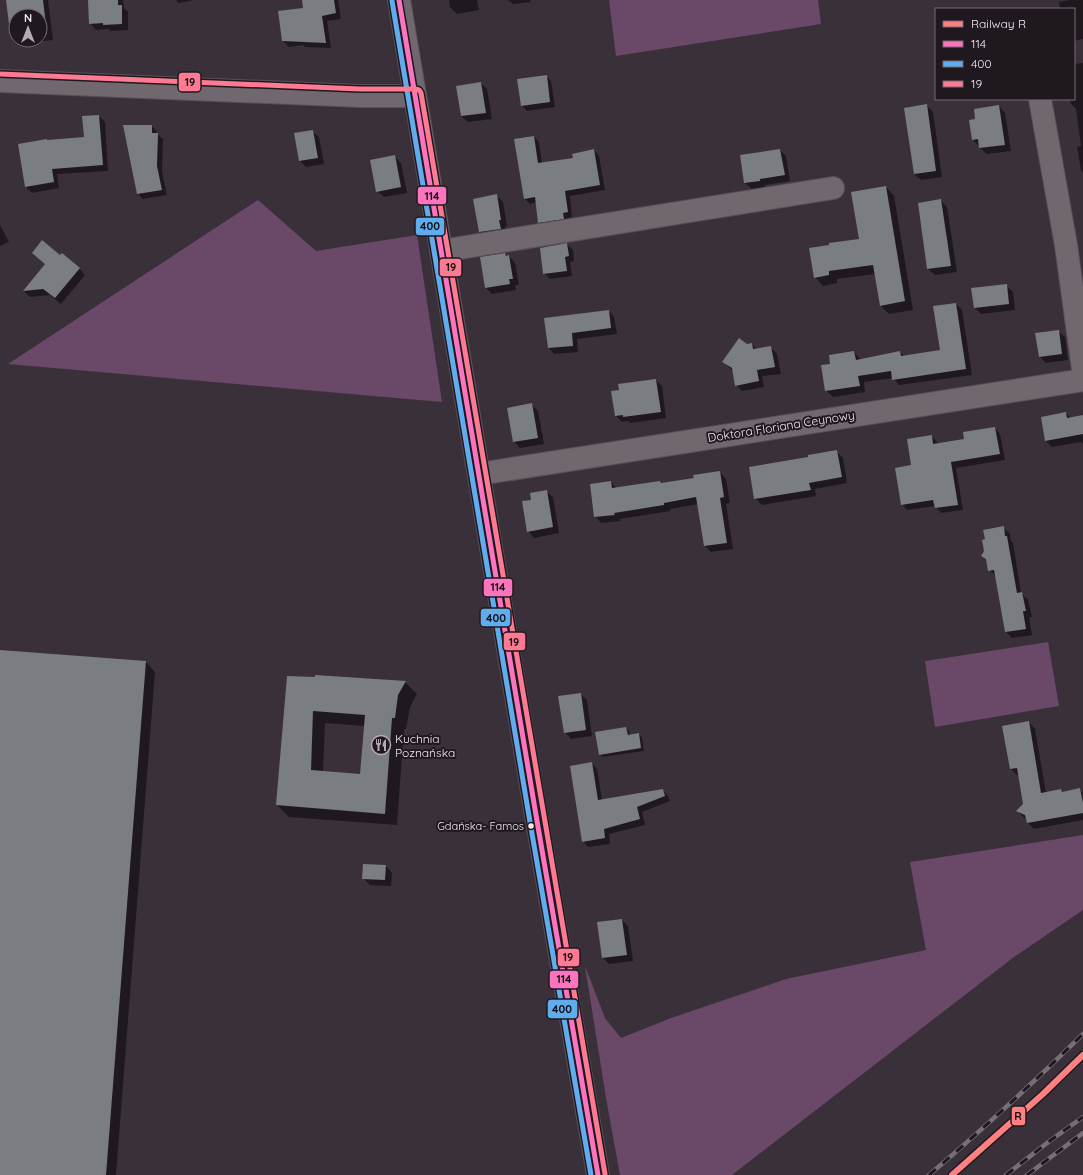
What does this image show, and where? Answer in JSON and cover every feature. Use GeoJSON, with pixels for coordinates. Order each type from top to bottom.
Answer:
{"type":"FeatureCollection","features":[{"type":"Feature","properties":{"kind":"street"},"geometry":{"type":"LineString","coordinates":[[400,0],[538,828],[598,1175]]}},
{"type":"Feature","properties":{"kind":"street"},"geometry":{"type":"LineString","coordinates":[[0,81],[360,96],[415,96]]}},
{"type":"Feature","properties":{"kind":"street"},"geometry":{"type":"LineString","coordinates":[[1040,100],[1066,245],[1083,369]]}},
{"type":"Feature","properties":{"kind":"street"},"geometry":{"type":"LineString","coordinates":[[441,251],[833,188]]}},
{"type":"Feature","properties":{"kind":"street","name":"Doktora Floriana Ceynowy"},"geometry":{"type":"LineString","coordinates":[[479,474],[1083,380]]}},
{"type":"Feature","properties":{"kind":"shaded area"},"geometry":{"type":"Polygon","coordinates":[[[609,0],[818,0],[821,24],[616,56],[609,0]]]}},
{"type":"Feature","properties":{"kind":"shaded area"},"geometry":{"type":"Polygon","coordinates":[[[258,200],[316,251],[417,235],[442,402],[8,364],[258,200]]]}},
{"type":"Feature","properties":{"kind":"shaded area"},"geometry":{"type":"Polygon","coordinates":[[[1048,642],[1059,706],[935,727],[925,661],[1048,642]]]}},
{"type":"Feature","properties":{"kind":"shaded area"},"geometry":{"type":"Polygon","coordinates":[[[1083,835],[1083,910],[1014,957],[732,1175],[620,1175],[585,966],[605,1018],[621,1038],[671,1018],[786,979],[926,950],[910,862],[1083,835]]]}},
{"type":"Feature","properties":{"kind":"building"},"geometry":{"type":"Polygon","coordinates":[[[6,0],[43,0],[44,8],[8,8],[8,16],[6,0]]]}},
{"type":"Feature","properties":{"kind":"building"},"geometry":{"type":"Polygon","coordinates":[[[88,0],[118,0],[118,5],[122,5],[122,24],[89,24],[88,0]]]}},
{"type":"Feature","properties":{"kind":"building"},"geometry":{"type":"Polygon","coordinates":[[[302,0],[334,0],[336,13],[322,16],[326,43],[282,41],[278,11],[303,8],[302,0]]]}},
{"type":"Feature","properties":{"kind":"building"},"geometry":{"type":"Polygon","coordinates":[[[547,75],[550,102],[521,106],[517,79],[547,75]]]}},
{"type":"Feature","properties":{"kind":"building"},"geometry":{"type":"Polygon","coordinates":[[[481,82],[486,113],[461,116],[456,86],[481,82]]]}},
{"type":"Feature","properties":{"kind":"building"},"geometry":{"type":"Polygon","coordinates":[[[927,104],[936,171],[914,174],[904,108],[927,104]]]}},
{"type":"Feature","properties":{"kind":"building"},"geometry":{"type":"Polygon","coordinates":[[[999,105],[1005,145],[979,148],[978,139],[972,140],[969,120],[975,119],[974,109],[999,105]]]}},
{"type":"Feature","properties":{"kind":"building"},"geometry":{"type":"Polygon","coordinates":[[[99,115],[103,165],[52,169],[54,182],[25,187],[18,144],[47,139],[84,137],[82,116],[99,115]]]}},
{"type":"Feature","properties":{"kind":"building"},"geometry":{"type":"Polygon","coordinates":[[[123,125],[152,125],[152,133],[158,133],[157,166],[162,190],[137,194],[123,125]]]}},
{"type":"Feature","properties":{"kind":"building"},"geometry":{"type":"Polygon","coordinates":[[[313,130],[318,158],[299,161],[294,133],[313,130]]]}},
{"type":"Feature","properties":{"kind":"building"},"geometry":{"type":"Polygon","coordinates":[[[534,136],[538,163],[573,158],[572,154],[594,149],[600,185],[565,191],[568,212],[563,213],[564,219],[538,223],[535,197],[524,199],[514,139],[534,136]]]}},
{"type":"Feature","properties":{"kind":"building"},"geometry":{"type":"Polygon","coordinates":[[[780,149],[785,175],[744,183],[740,155],[780,149]]]}},
{"type":"Feature","properties":{"kind":"building"},"geometry":{"type":"Polygon","coordinates":[[[395,155],[401,187],[376,192],[370,160],[395,155]]]}},
{"type":"Feature","properties":{"kind":"building"},"geometry":{"type":"Polygon","coordinates":[[[886,186],[905,301],[880,306],[873,265],[829,271],[829,275],[814,278],[809,248],[829,245],[829,243],[859,239],[851,192],[886,186]]]}},
{"type":"Feature","properties":{"kind":"building"},"geometry":{"type":"Polygon","coordinates":[[[497,194],[501,229],[479,232],[473,199],[497,194]]]}},
{"type":"Feature","properties":{"kind":"building"},"geometry":{"type":"Polygon","coordinates":[[[941,199],[951,266],[927,269],[918,203],[941,199]]]}},
{"type":"Feature","properties":{"kind":"building"},"geometry":{"type":"Polygon","coordinates":[[[42,240],[60,255],[62,253],[80,268],[55,298],[43,289],[23,291],[45,264],[32,253],[42,240]]]}},
{"type":"Feature","properties":{"kind":"building"},"geometry":{"type":"Polygon","coordinates":[[[567,243],[569,256],[565,257],[567,271],[543,274],[540,248],[567,243]]]}},
{"type":"Feature","properties":{"kind":"building"},"geometry":{"type":"Polygon","coordinates":[[[505,253],[506,256],[509,255],[513,279],[509,279],[510,284],[485,288],[480,257],[505,253]]]}},
{"type":"Feature","properties":{"kind":"building"},"geometry":{"type":"Polygon","coordinates":[[[1007,284],[1009,304],[974,308],[971,288],[1007,284]]]}},
{"type":"Feature","properties":{"kind":"building"},"geometry":{"type":"Polygon","coordinates":[[[956,303],[966,369],[892,380],[891,371],[858,376],[860,386],[825,391],[821,365],[830,364],[829,355],[854,351],[856,360],[900,351],[901,356],[940,350],[933,306],[956,303]]]}},
{"type":"Feature","properties":{"kind":"building"},"geometry":{"type":"Polygon","coordinates":[[[609,310],[611,328],[572,333],[573,346],[548,348],[544,318],[609,310]]]}},
{"type":"Feature","properties":{"kind":"building"},"geometry":{"type":"Polygon","coordinates":[[[1059,330],[1062,354],[1039,357],[1035,333],[1059,330]]]}},
{"type":"Feature","properties":{"kind":"building"},"geometry":{"type":"Polygon","coordinates":[[[739,338],[747,344],[752,343],[753,349],[771,346],[775,367],[757,370],[759,381],[735,386],[732,368],[722,362],[739,338]]]}},
{"type":"Feature","properties":{"kind":"building"},"geometry":{"type":"Polygon","coordinates":[[[656,379],[661,412],[623,417],[623,415],[615,416],[611,391],[619,390],[618,384],[656,379]]]}},
{"type":"Feature","properties":{"kind":"building"},"geometry":{"type":"Polygon","coordinates":[[[532,403],[538,438],[513,442],[507,408],[532,403]]]}},
{"type":"Feature","properties":{"kind":"building"},"geometry":{"type":"Polygon","coordinates":[[[1066,412],[1067,418],[1083,415],[1083,434],[1045,441],[1041,417],[1066,412]]]}},
{"type":"Feature","properties":{"kind":"building"},"geometry":{"type":"Polygon","coordinates":[[[995,427],[1000,454],[951,462],[958,505],[935,508],[933,500],[901,505],[895,468],[911,465],[907,439],[932,435],[933,444],[964,439],[963,432],[995,427]]]}},
{"type":"Feature","properties":{"kind":"building"},"geometry":{"type":"Polygon","coordinates":[[[837,450],[842,477],[809,483],[811,490],[754,499],[749,467],[808,457],[808,455],[837,450]]]}},
{"type":"Feature","properties":{"kind":"building"},"geometry":{"type":"Polygon","coordinates":[[[720,471],[724,497],[720,498],[727,543],[704,546],[696,497],[664,503],[664,505],[614,513],[615,515],[594,517],[590,484],[611,481],[612,488],[694,478],[693,475],[720,471]]]}},
{"type":"Feature","properties":{"kind":"building"},"geometry":{"type":"Polygon","coordinates":[[[547,490],[553,527],[527,532],[522,501],[531,500],[530,493],[547,490]]]}},
{"type":"Feature","properties":{"kind":"building"},"geometry":{"type":"Polygon","coordinates":[[[1004,526],[1017,593],[1022,592],[1026,611],[1023,611],[1026,629],[1005,632],[994,570],[988,571],[986,559],[981,556],[984,551],[982,540],[985,539],[983,530],[1004,526]]]}},
{"type":"Feature","properties":{"kind":"building"},"geometry":{"type":"Polygon","coordinates":[[[0,650],[146,661],[106,1175],[0,1175],[0,650]]]}},
{"type":"Feature","properties":{"kind":"building"},"geometry":{"type":"Polygon","coordinates":[[[315,675],[406,681],[398,695],[395,718],[392,718],[385,814],[276,805],[287,676],[315,677],[315,675]],[[313,711],[311,770],[360,774],[365,715],[313,711]]]}},
{"type":"Feature","properties":{"kind":"building"},"geometry":{"type":"Polygon","coordinates":[[[581,693],[586,730],[564,733],[558,696],[581,693]]]}},
{"type":"Feature","properties":{"kind":"building"},"geometry":{"type":"Polygon","coordinates":[[[1029,721],[1041,793],[1061,789],[1062,792],[1080,788],[1083,813],[1027,823],[1025,815],[1016,811],[1023,804],[1017,768],[1010,769],[1002,726],[1029,721]]]}},
{"type":"Feature","properties":{"kind":"building"},"geometry":{"type":"Polygon","coordinates":[[[626,727],[628,735],[639,733],[641,748],[599,755],[595,732],[626,727]]]}},
{"type":"Feature","properties":{"kind":"building"},"geometry":{"type":"Polygon","coordinates":[[[592,762],[598,800],[663,789],[665,796],[637,807],[640,819],[604,829],[605,838],[582,842],[570,766],[592,762]]]}},
{"type":"Feature","properties":{"kind":"building"},"geometry":{"type":"Polygon","coordinates":[[[363,864],[386,865],[385,880],[362,879],[363,864]]]}},
{"type":"Feature","properties":{"kind":"building"},"geometry":{"type":"Polygon","coordinates":[[[622,919],[627,955],[602,958],[597,922],[622,919]]]}},
{"type":"Feature","properties":{"kind":"railway"},"geometry":{"type":"LineString","coordinates":[[929,1175],[1007,1106],[1083,1034]]}},
{"type":"Feature","properties":{"kind":"railway"},"geometry":{"type":"LineString","coordinates":[[1006,1175],[1083,1117]]}},
{"type":"Feature","properties":{"kind":"railway"},"geometry":{"type":"LineString","coordinates":[[1027,1175],[1083,1133]]}},
{"type":"Feature","properties":{"kind":"rail line","name":"R"},"geometry":{"type":"LineString","coordinates":[[952,1175],[1043,1094],[1083,1055]]}},
{"type":"Feature","properties":{"kind":"transit line","name":"114"},"geometry":{"type":"LineString","coordinates":[[399,0],[598,1175]]}},
{"type":"Feature","properties":{"kind":"transit line","name":"400"},"geometry":{"type":"LineString","coordinates":[[392,1],[591,1175]]}},
{"type":"Feature","properties":{"kind":"transit line","name":"19"},"geometry":{"type":"LineString","coordinates":[[0,74],[360,89],[415,89],[419,90],[421,93],[605,1174]]}},
{"type":"Feature","properties":{"kind":"place","name":"Kuchnia Poznańska"},"geometry":{"type":"Point","coordinates":[381,745]}},
{"type":"Feature","properties":{"kind":"place","name":"Gdańska- Famos"},"geometry":{"type":"Point","coordinates":[531,826]}}]}
